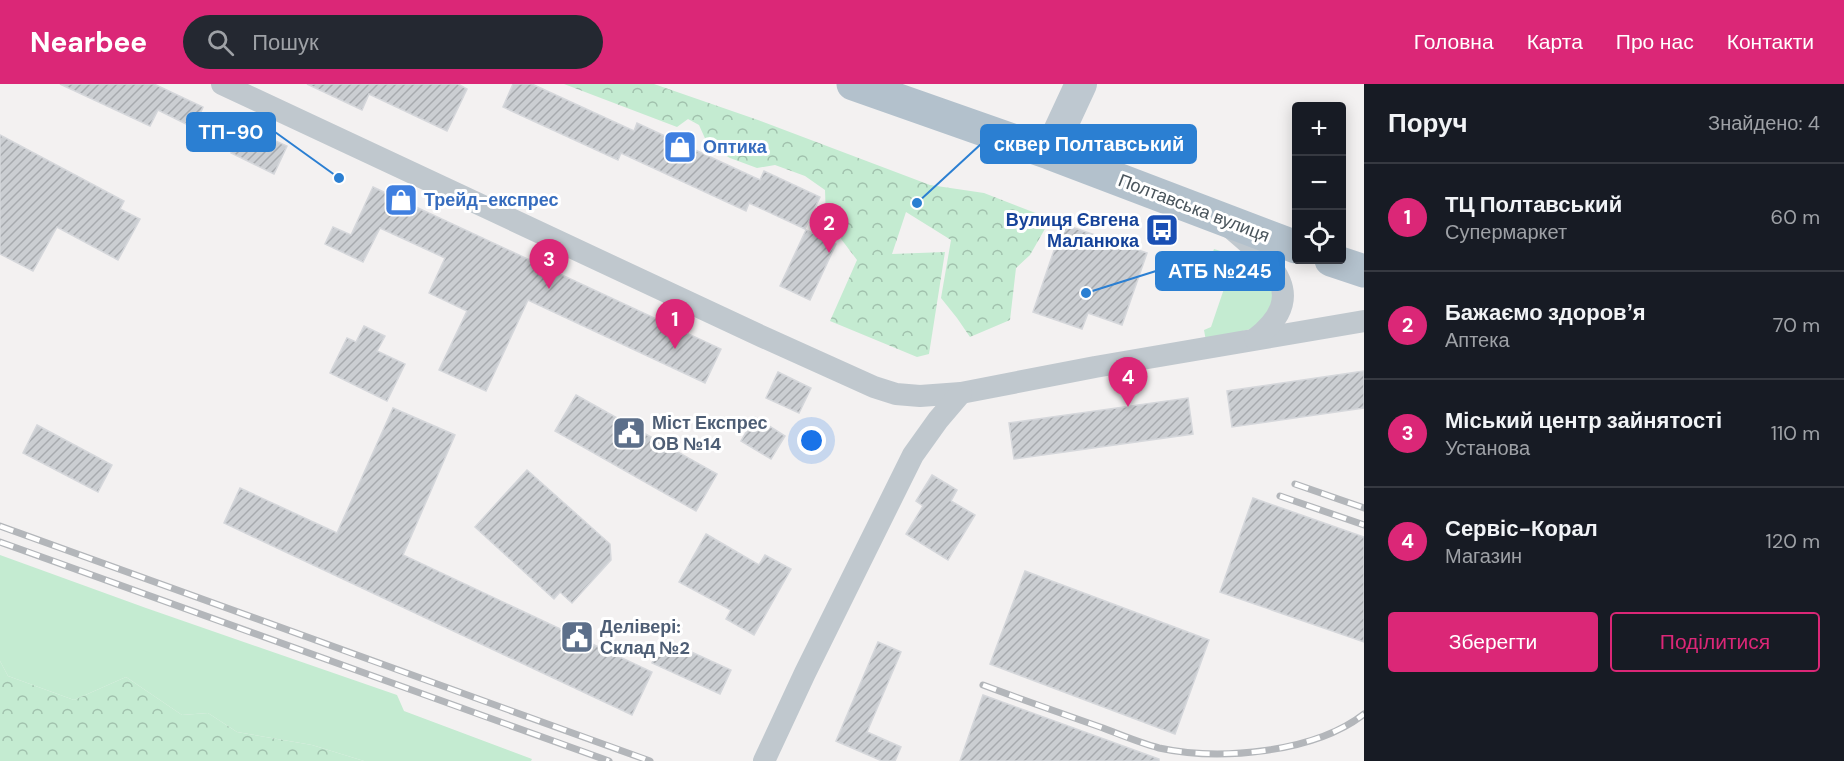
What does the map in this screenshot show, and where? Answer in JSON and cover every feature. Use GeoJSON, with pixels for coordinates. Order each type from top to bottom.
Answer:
{"type":"FeatureCollection","features":[{"type":"Feature","properties":{"kind":"main road","name":"Полтавська вулиця"},"geometry":{"type":"LineString","coordinates":[[853,84],[1049,153],[1292,246]]}},
{"type":"Feature","properties":{"kind":"main road"},"geometry":{"type":"LineString","coordinates":[[1049,153],[1081,84]]}},
{"type":"Feature","properties":{"kind":"main road"},"geometry":{"type":"LineString","coordinates":[[1343,264],[1364,271]]}},
{"type":"Feature","properties":{"kind":"street"},"geometry":{"type":"LineString","coordinates":[[222,84],[874,387],[896,394],[920,396],[961,393],[1364,321]]}},
{"type":"Feature","properties":{"kind":"street"},"geometry":{"type":"LineString","coordinates":[[1220,219],[1271,264],[1279,279],[1282,305],[1278,317],[1255,339]]}},
{"type":"Feature","properties":{"kind":"street"},"geometry":{"type":"LineString","coordinates":[[764,761],[913,455],[961,393]]}},
{"type":"Feature","properties":{"kind":"green space"},"geometry":{"type":"Polygon","coordinates":[[[564,84],[654,84],[758,120],[930,185],[984,193],[1046,217],[1046,227],[1030,255],[1016,268],[1010,320],[970,337],[941,298],[951,240],[906,212],[892,254],[945,252],[929,354],[917,357],[830,321],[857,260],[826,219],[825,190],[805,176],[775,165],[757,168],[730,158],[708,145],[699,125],[688,119],[677,127],[564,84]]]}},
{"type":"Feature","properties":{"kind":"green space"},"geometry":{"type":"Polygon","coordinates":[[[1214,249],[1252,265],[1266,279],[1275,300],[1261,326],[1206,341],[1204,330],[1211,327],[1229,274],[1208,266],[1214,249]]]}},
{"type":"Feature","properties":{"kind":"green space"},"geometry":{"type":"Polygon","coordinates":[[[0,555],[397,695],[404,711],[532,759],[531,761],[364,761],[312,745],[237,732],[208,713],[182,715],[126,677],[74,700],[8,676],[0,661],[0,555]]]}},
{"type":"Feature","properties":{"kind":"green space"},"geometry":{"type":"Polygon","coordinates":[[[0,661],[8,676],[74,700],[126,677],[182,715],[208,713],[237,732],[312,745],[364,761],[0,761],[0,661]]]}},
{"type":"Feature","properties":{"kind":"building"},"geometry":{"type":"Polygon","coordinates":[[[60,84],[154,84],[203,107],[194,128],[158,110],[150,126],[60,84]]]}},
{"type":"Feature","properties":{"kind":"building"},"geometry":{"type":"Polygon","coordinates":[[[307,84],[458,84],[467,89],[447,131],[369,94],[362,110],[307,84]]]}},
{"type":"Feature","properties":{"kind":"building"},"geometry":{"type":"Polygon","coordinates":[[[513,84],[532,84],[634,131],[637,123],[760,180],[764,171],[820,197],[805,229],[749,203],[746,211],[621,153],[618,160],[503,107],[513,84]]]}},
{"type":"Feature","properties":{"kind":"building"},"geometry":{"type":"Polygon","coordinates":[[[243,126],[287,146],[274,174],[231,153],[243,126]]]}},
{"type":"Feature","properties":{"kind":"building"},"geometry":{"type":"Polygon","coordinates":[[[0,135],[124,201],[120,209],[140,219],[118,260],[57,227],[33,271],[0,254],[0,135]]]}},
{"type":"Feature","properties":{"kind":"building"},"geometry":{"type":"Polygon","coordinates":[[[373,187],[721,349],[705,383],[528,300],[486,391],[439,370],[467,311],[429,293],[445,258],[380,228],[363,262],[325,244],[333,227],[351,235],[373,187]]]}},
{"type":"Feature","properties":{"kind":"building"},"geometry":{"type":"Polygon","coordinates":[[[1063,224],[1147,253],[1122,325],[1088,313],[1082,329],[1033,312],[1063,224]]]}},
{"type":"Feature","properties":{"kind":"building"},"geometry":{"type":"Polygon","coordinates":[[[806,230],[836,244],[810,300],[780,286],[806,230]]]}},
{"type":"Feature","properties":{"kind":"building"},"geometry":{"type":"Polygon","coordinates":[[[364,326],[385,336],[377,351],[405,364],[387,401],[330,373],[347,338],[356,342],[364,326]]]}},
{"type":"Feature","properties":{"kind":"building"},"geometry":{"type":"Polygon","coordinates":[[[1364,371],[1364,408],[1232,427],[1227,391],[1364,371]]]}},
{"type":"Feature","properties":{"kind":"building"},"geometry":{"type":"Polygon","coordinates":[[[778,372],[811,388],[799,413],[766,398],[778,372]]]}},
{"type":"Feature","properties":{"kind":"building"},"geometry":{"type":"Polygon","coordinates":[[[576,395],[717,474],[696,511],[555,431],[576,395]]]}},
{"type":"Feature","properties":{"kind":"building"},"geometry":{"type":"Polygon","coordinates":[[[1188,398],[1193,434],[1014,459],[1009,423],[1188,398]]]}},
{"type":"Feature","properties":{"kind":"building"},"geometry":{"type":"Polygon","coordinates":[[[393,408],[455,435],[403,555],[652,672],[632,715],[224,523],[240,488],[337,533],[393,408]]]}},
{"type":"Feature","properties":{"kind":"building"},"geometry":{"type":"Polygon","coordinates":[[[755,417],[785,436],[771,459],[741,441],[755,417]]]}},
{"type":"Feature","properties":{"kind":"building"},"geometry":{"type":"Polygon","coordinates":[[[37,425],[112,465],[98,492],[23,453],[37,425]]]}},
{"type":"Feature","properties":{"kind":"building"},"geometry":{"type":"Polygon","coordinates":[[[527,470],[610,544],[611,560],[572,603],[560,592],[554,599],[475,527],[527,470]]]}},
{"type":"Feature","properties":{"kind":"building"},"geometry":{"type":"Polygon","coordinates":[[[932,475],[957,490],[951,501],[975,515],[948,560],[906,534],[923,506],[916,501],[932,475]]]}},
{"type":"Feature","properties":{"kind":"building"},"geometry":{"type":"Polygon","coordinates":[[[1253,498],[1364,537],[1364,642],[1220,592],[1253,498]]]}},
{"type":"Feature","properties":{"kind":"building"},"geometry":{"type":"Polygon","coordinates":[[[706,534],[759,565],[765,555],[791,569],[754,635],[726,619],[731,610],[679,582],[706,534]]]}},
{"type":"Feature","properties":{"kind":"building"},"geometry":{"type":"Polygon","coordinates":[[[1025,571],[1209,640],[1175,734],[990,664],[1025,571]]]}},
{"type":"Feature","properties":{"kind":"building"},"geometry":{"type":"Polygon","coordinates":[[[663,639],[731,670],[720,694],[652,663],[663,639]]]}},
{"type":"Feature","properties":{"kind":"building"},"geometry":{"type":"Polygon","coordinates":[[[878,642],[901,652],[867,732],[901,747],[895,761],[882,761],[836,741],[878,642]]]}},
{"type":"Feature","properties":{"kind":"building"},"geometry":{"type":"Polygon","coordinates":[[[983,695],[1159,759],[1159,761],[960,761],[983,695]]]}},
{"type":"Feature","properties":{"kind":"railway"},"geometry":{"type":"LineString","coordinates":[[1295,484],[1364,508]]}},
{"type":"Feature","properties":{"kind":"railway"},"geometry":{"type":"LineString","coordinates":[[1280,496],[1364,525]]}},
{"type":"Feature","properties":{"kind":"railway"},"geometry":{"type":"LineString","coordinates":[[0,526],[650,761]]}},
{"type":"Feature","properties":{"kind":"railway"},"geometry":{"type":"LineString","coordinates":[[0,542],[609,761]]}},
{"type":"Feature","properties":{"kind":"railway"},"geometry":{"type":"LineString","coordinates":[[983,685],[1145,744],[1183,752],[1209,754],[1237,753],[1293,745],[1319,738],[1364,714]]}},
{"type":"Feature","properties":{"kind":"place","name":"Оптика"},"geometry":{"type":"Point","coordinates":[680,147]}},
{"type":"Feature","properties":{"kind":"place","name":"ТП-90"},"geometry":{"type":"Point","coordinates":[339,178]}},
{"type":"Feature","properties":{"kind":"place","name":"Трейд-експрес"},"geometry":{"type":"Point","coordinates":[401,200]}},
{"type":"Feature","properties":{"kind":"place","name":"сквер Полтавський"},"geometry":{"type":"Point","coordinates":[917,203]}},
{"type":"Feature","properties":{"kind":"place","name":"Вулиця Євгена Маланюка"},"geometry":{"type":"Point","coordinates":[1162,230]}},
{"type":"Feature","properties":{"kind":"place","name":"Бажаємо здоровʼя"},"geometry":{"type":"Point","coordinates":[829,253]}},
{"type":"Feature","properties":{"kind":"place","name":"Міський центр зайнятості"},"geometry":{"type":"Point","coordinates":[549,289]}},
{"type":"Feature","properties":{"kind":"place","name":"АТБ №245"},"geometry":{"type":"Point","coordinates":[1086,293]}},
{"type":"Feature","properties":{"kind":"place","name":"ТЦ Полтавський"},"geometry":{"type":"Point","coordinates":[675,349]}},
{"type":"Feature","properties":{"kind":"place","name":"Сервіс-Корал"},"geometry":{"type":"Point","coordinates":[1128,407]}},
{"type":"Feature","properties":{"kind":"place","name":"Міст Експрес ОВ №14"},"geometry":{"type":"Point","coordinates":[629,433]}},
{"type":"Feature","properties":{"kind":"place","name":"Делівері: Склад №2"},"geometry":{"type":"Point","coordinates":[577,637]}}]}
